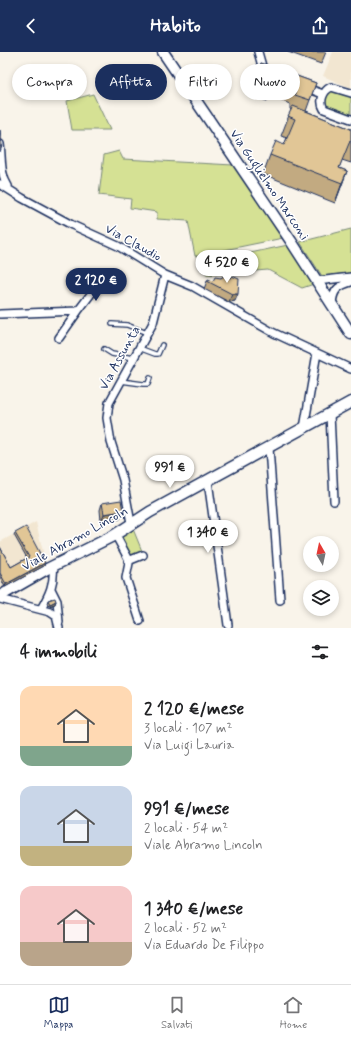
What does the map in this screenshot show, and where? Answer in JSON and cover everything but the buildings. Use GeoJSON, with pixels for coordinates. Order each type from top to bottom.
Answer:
{"type":"FeatureCollection","features":[{"type":"Feature","properties":{"kind":"street","name":"Via Guglielmo Marconi"},"geometry":{"type":"LineString","coordinates":[[163,52],[351,334]]}},
{"type":"Feature","properties":{"kind":"street"},"geometry":{"type":"LineString","coordinates":[[258,52],[261,64]]}},
{"type":"Feature","properties":{"kind":"street"},"geometry":{"type":"LineString","coordinates":[[300,85],[323,94]]}},
{"type":"Feature","properties":{"kind":"street"},"geometry":{"type":"LineString","coordinates":[[351,93],[332,87],[327,89],[323,94],[322,107],[351,119]]}},
{"type":"Feature","properties":{"kind":"street"},"geometry":{"type":"LineString","coordinates":[[0,144],[2,154],[1,171],[3,180],[10,190]]}},
{"type":"Feature","properties":{"kind":"street","name":"Via Claudio"},"geometry":{"type":"LineString","coordinates":[[0,184],[22,198],[72,225],[118,246],[165,275],[192,286],[274,333],[351,369]]}},
{"type":"Feature","properties":{"kind":"street","name":"Via Assunta"},"geometry":{"type":"LineString","coordinates":[[131,523],[123,480],[114,457],[107,418],[109,403],[153,323],[165,275]]}},
{"type":"Feature","properties":{"kind":"street"},"geometry":{"type":"LineString","coordinates":[[317,281],[351,278]]}},
{"type":"Feature","properties":{"kind":"street"},"geometry":{"type":"LineString","coordinates":[[59,338],[100,282]]}},
{"type":"Feature","properties":{"kind":"street"},"geometry":{"type":"LineString","coordinates":[[332,304],[332,294],[338,288],[351,282]]}},
{"type":"Feature","properties":{"kind":"street"},"geometry":{"type":"LineString","coordinates":[[0,314],[78,311]]}},
{"type":"Feature","properties":{"kind":"street"},"geometry":{"type":"LineString","coordinates":[[304,428],[317,353]]}},
{"type":"Feature","properties":{"kind":"street","name":"Viale Abramo Lincoln"},"geometry":{"type":"LineString","coordinates":[[0,597],[53,566],[115,534],[131,523],[351,402]]}},
{"type":"Feature","properties":{"kind":"street"},"geometry":{"type":"LineString","coordinates":[[330,414],[334,501]]}},
{"type":"Feature","properties":{"kind":"street"},"geometry":{"type":"LineString","coordinates":[[269,448],[280,600]]}},
{"type":"Feature","properties":{"kind":"street"},"geometry":{"type":"LineString","coordinates":[[208,481],[228,625]]}},
{"type":"Feature","properties":{"kind":"street"},"geometry":{"type":"LineString","coordinates":[[115,534],[128,561],[126,578],[140,621]]}},
{"type":"Feature","properties":{"kind":"street"},"geometry":{"type":"LineString","coordinates":[[128,561],[143,554]]}},
{"type":"Feature","properties":{"kind":"street"},"geometry":{"type":"LineString","coordinates":[[41,609],[51,589],[54,575],[53,566]]}},
{"type":"Feature","properties":{"kind":"street"},"geometry":{"type":"LineString","coordinates":[[51,589],[58,601],[59,627]]}},
{"type":"Feature","properties":{"kind":"street"},"geometry":{"type":"LineString","coordinates":[[0,597],[50,612],[56,616],[59,627]]}},
{"type":"Feature","properties":{"kind":"lane"},"geometry":{"type":"LineString","coordinates":[[112,324],[127,325],[147,333]]}},
{"type":"Feature","properties":{"kind":"lane"},"geometry":{"type":"LineString","coordinates":[[139,348],[158,354],[162,345]]}},
{"type":"Feature","properties":{"kind":"lane"},"geometry":{"type":"LineString","coordinates":[[104,349],[112,354],[134,358]]}},
{"type":"Feature","properties":{"kind":"lane"},"geometry":{"type":"LineString","coordinates":[[121,381],[148,384],[150,378]]}},
{"type":"Feature","properties":{"kind":"shaded area"},"geometry":{"type":"Polygon","coordinates":[[[333,52],[351,52],[351,88],[323,76],[333,52]]]}},
{"type":"Feature","properties":{"kind":"shaded area"},"geometry":{"type":"Polygon","coordinates":[[[36,522],[47,569],[0,596],[0,542],[36,522]]]}},
{"type":"Feature","properties":{"kind":"green space"},"geometry":{"type":"Polygon","coordinates":[[[331,87],[351,94],[351,118],[322,107],[331,87]]]}},
{"type":"Feature","properties":{"kind":"green space"},"geometry":{"type":"Polygon","coordinates":[[[93,94],[110,130],[72,130],[67,101],[87,100],[87,96],[93,94]]]}},
{"type":"Feature","properties":{"kind":"green space"},"geometry":{"type":"Polygon","coordinates":[[[119,151],[123,159],[233,165],[283,238],[195,256],[188,221],[157,219],[157,212],[130,208],[131,199],[99,195],[104,155],[119,151]]]}},
{"type":"Feature","properties":{"kind":"green space"},"geometry":{"type":"Polygon","coordinates":[[[351,229],[351,273],[322,276],[300,242],[351,229]]]}},
{"type":"Feature","properties":{"kind":"green space"},"geometry":{"type":"Polygon","coordinates":[[[288,245],[314,284],[302,288],[268,270],[206,275],[208,262],[288,245]]]}},
{"type":"Feature","properties":{"kind":"green space"},"geometry":{"type":"Polygon","coordinates":[[[133,529],[142,551],[130,556],[122,537],[123,534],[133,529]]]}}]}
